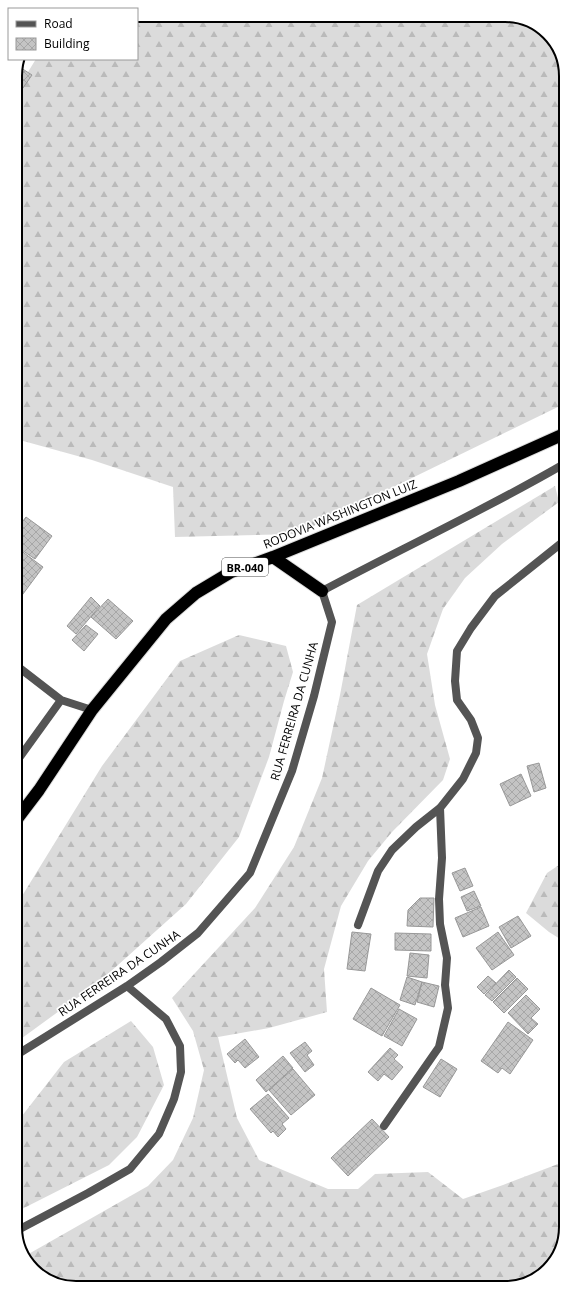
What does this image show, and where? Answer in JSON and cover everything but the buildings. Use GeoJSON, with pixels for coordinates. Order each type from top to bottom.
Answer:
{"type":"FeatureCollection","features":[{"type":"Feature","properties":{"kind":"highway","name":"RODOVIA WASHINGTON LUIZ"},"geometry":{"type":"LineString","coordinates":[[22,812],[39,790],[92,710],[166,619],[196,593],[231,572],[273,557],[459,482],[559,436]]}},
{"type":"Feature","properties":{"kind":"highway"},"geometry":{"type":"LineString","coordinates":[[273,557],[322,591]]}},
{"type":"Feature","properties":{"kind":"street"},"geometry":{"type":"LineString","coordinates":[[322,591],[387,556],[449,527],[559,467]]}},
{"type":"Feature","properties":{"kind":"street"},"geometry":{"type":"LineString","coordinates":[[358,925],[378,871],[392,850],[416,826],[440,808],[463,779],[476,754],[478,738],[471,720],[457,700],[455,681],[457,651],[495,596],[559,545]]}},
{"type":"Feature","properties":{"kind":"street","name":"RUA FERREIRA DA CUNHA"},"geometry":{"type":"LineString","coordinates":[[22,1051],[126,986],[198,934],[250,873],[292,771],[314,696],[332,622],[322,591]]}},
{"type":"Feature","properties":{"kind":"street"},"geometry":{"type":"LineString","coordinates":[[22,670],[61,700],[92,710]]}},
{"type":"Feature","properties":{"kind":"street"},"geometry":{"type":"LineString","coordinates":[[22,754],[61,700]]}},
{"type":"Feature","properties":{"kind":"street"},"geometry":{"type":"LineString","coordinates":[[384,1126],[439,1047],[448,1008],[445,985],[447,958],[440,924],[439,899],[442,858],[440,808]]}},
{"type":"Feature","properties":{"kind":"street"},"geometry":{"type":"LineString","coordinates":[[22,1228],[130,1169],[159,1134],[174,1099],[181,1072],[180,1046],[166,1020],[126,986]]}},
{"type":"Feature","properties":{"kind":"green space"},"geometry":{"type":"Polygon","coordinates":[[[138,22],[509,22],[532,29],[548,43],[552,49],[558,65],[559,76],[559,406],[297,534],[175,537],[173,487],[92,460],[22,441],[22,82],[35,60],[138,60],[138,22]]]}},
{"type":"Feature","properties":{"kind":"green space"},"geometry":{"type":"Polygon","coordinates":[[[555,486],[559,502],[502,544],[465,578],[443,609],[427,654],[435,705],[450,759],[443,780],[392,832],[368,861],[341,906],[324,969],[327,1012],[269,1028],[218,1037],[237,1118],[259,1160],[328,1189],[358,1189],[375,1174],[428,1172],[463,1199],[559,1164],[559,1234],[555,1248],[550,1257],[538,1270],[523,1278],[505,1281],[72,1281],[58,1278],[43,1270],[33,1260],[29,1254],[148,1186],[173,1160],[193,1118],[204,1070],[193,1031],[172,998],[255,908],[294,847],[322,778],[357,605],[555,486]]]}},
{"type":"Feature","properties":{"kind":"green space"},"geometry":{"type":"Polygon","coordinates":[[[239,635],[286,646],[293,672],[269,757],[239,837],[186,904],[99,982],[22,1038],[22,896],[102,766],[180,661],[239,635]]]}},
{"type":"Feature","properties":{"kind":"green space"},"geometry":{"type":"Polygon","coordinates":[[[559,865],[559,938],[526,913],[547,873],[559,865]]]}},
{"type":"Feature","properties":{"kind":"green space"},"geometry":{"type":"Polygon","coordinates":[[[131,1021],[153,1047],[164,1085],[137,1137],[109,1165],[22,1209],[22,1116],[64,1062],[131,1021]]]}}]}
